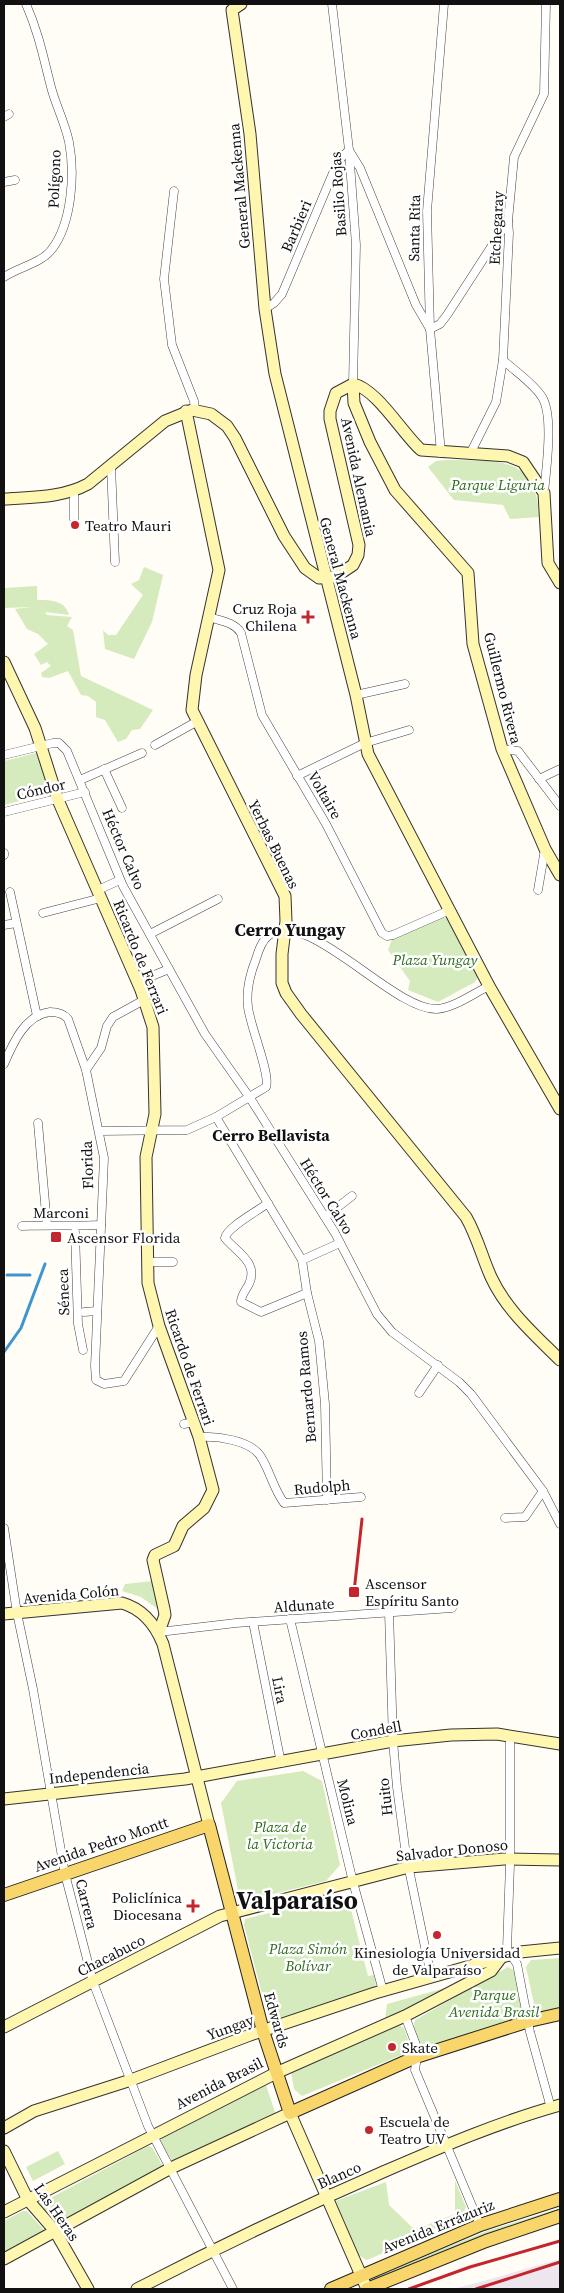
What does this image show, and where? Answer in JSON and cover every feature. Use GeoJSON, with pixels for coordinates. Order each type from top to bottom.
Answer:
{"type":"FeatureCollection","features":[{"type":"Feature","properties":{"kind":"main road","name":"Avenida Pedro Montt"},"geometry":{"type":"LineString","coordinates":[[4,1895],[209,1824]]}},
{"type":"Feature","properties":{"kind":"main road","name":"Edwards"},"geometry":{"type":"LineString","coordinates":[[209,1824],[263,2031],[290,2114]]}},
{"type":"Feature","properties":{"kind":"main road"},"geometry":{"type":"LineString","coordinates":[[290,2114],[416,2057],[529,2021],[560,2014]]}},
{"type":"Feature","properties":{"kind":"main road","name":"Avenida Errázuriz"},"geometry":{"type":"LineString","coordinates":[[331,2289],[480,2225],[560,2200]]}},
{"type":"Feature","properties":{"kind":"main road"},"geometry":{"type":"LineString","coordinates":[[367,2289],[486,2241],[560,2216]]}},
{"type":"Feature","properties":{"kind":"street","name":"Polígono"},"geometry":{"type":"LineString","coordinates":[[4,277],[18,268],[44,257],[52,250],[62,231],[70,198],[70,151],[40,38],[26,4]]}},
{"type":"Feature","properties":{"kind":"street","name":"Basilio Rojas"},"geometry":{"type":"LineString","coordinates":[[332,4],[349,150],[356,245],[353,384]]}},
{"type":"Feature","properties":{"kind":"street","name":"Santa Rita"},"geometry":{"type":"LineString","coordinates":[[441,453],[430,329],[427,211],[444,4]]}},
{"type":"Feature","properties":{"kind":"street","name":"Etchegaray"},"geometry":{"type":"LineString","coordinates":[[470,454],[496,402],[503,360],[508,221],[514,157],[544,94],[546,4]]}},
{"type":"Feature","properties":{"kind":"street","name":"General Mackenna"},"geometry":{"type":"LineString","coordinates":[[234,6],[250,134],[265,309],[275,374],[356,695],[365,743],[489,986],[560,1109]]}},
{"type":"Feature","properties":{"kind":"street","name":"Barbieri"},"geometry":{"type":"LineString","coordinates":[[265,309],[282,294],[333,173],[341,158],[349,150]]}},
{"type":"Feature","properties":{"kind":"street"},"geometry":{"type":"LineString","coordinates":[[349,150],[360,168],[416,305],[430,329],[440,324],[447,315],[508,221]]}},
{"type":"Feature","properties":{"kind":"street"},"geometry":{"type":"LineString","coordinates":[[4,182],[15,180]]}},
{"type":"Feature","properties":{"kind":"street","name":"Yerbas Buenas"},"geometry":{"type":"LineString","coordinates":[[174,192],[164,279],[171,339],[194,401],[191,411],[219,570],[192,697],[192,710],[196,722],[278,879],[285,896],[282,983],[286,993],[466,1217],[478,1241],[491,1277],[503,1298],[520,1320],[560,1360]]}},
{"type":"Feature","properties":{"kind":"street"},"geometry":{"type":"LineString","coordinates":[[503,360],[538,392],[544,400],[548,413],[544,493],[548,563],[560,583]]}},
{"type":"Feature","properties":{"kind":"street"},"geometry":{"type":"LineString","coordinates":[[353,384],[362,385],[421,450],[441,453],[508,456],[523,462],[544,493]]}},
{"type":"Feature","properties":{"kind":"street","name":"Avenida Alemania"},"geometry":{"type":"LineString","coordinates":[[327,579],[345,572],[354,565],[358,556],[357,533],[330,419],[330,411],[336,393],[353,384]]}},
{"type":"Feature","properties":{"kind":"street","name":"Guillermo Rivera"},"geometry":{"type":"LineString","coordinates":[[353,384],[354,403],[370,442],[395,490],[468,573],[473,644],[502,749],[545,850],[560,874]]}},
{"type":"Feature","properties":{"kind":"street"},"geometry":{"type":"LineString","coordinates":[[4,499],[50,496],[74,491],[88,484],[150,432],[191,411],[212,414],[227,426],[300,562],[310,573],[319,578],[327,579]]}},
{"type":"Feature","properties":{"kind":"street"},"geometry":{"type":"LineString","coordinates":[[110,466],[115,562]]}},
{"type":"Feature","properties":{"kind":"street"},"geometry":{"type":"LineString","coordinates":[[74,491],[74,519]]}},
{"type":"Feature","properties":{"kind":"street","name":"Voltaire"},"geometry":{"type":"LineString","coordinates":[[209,617],[237,627],[262,715],[326,824],[382,933],[387,936],[393,935],[450,910]]}},
{"type":"Feature","properties":{"kind":"street","name":"Ricardo de Ferrari"},"geometry":{"type":"LineString","coordinates":[[4,662],[35,728],[39,746],[58,800],[137,982],[153,1027],[155,1114],[146,1157],[148,1283],[159,1326],[189,1423],[199,1437],[213,1490],[204,1508],[183,1526],[174,1546],[156,1555],[153,1560],[165,1615],[158,1632]]}},
{"type":"Feature","properties":{"kind":"street"},"geometry":{"type":"LineString","coordinates":[[356,695],[405,684]]}},
{"type":"Feature","properties":{"kind":"street"},"geometry":{"type":"LineString","coordinates":[[155,745],[196,722]]}},
{"type":"Feature","properties":{"kind":"street"},"geometry":{"type":"LineString","coordinates":[[297,776],[365,743],[409,730]]}},
{"type":"Feature","properties":{"kind":"street","name":"Héctor Calvo"},"geometry":{"type":"LineString","coordinates":[[39,746],[59,743],[67,752],[86,792],[120,880],[169,969],[205,1034],[250,1098],[325,1217],[373,1307],[386,1325],[438,1365],[471,1394],[543,1491],[560,1524]]}},
{"type":"Feature","properties":{"kind":"street"},"geometry":{"type":"LineString","coordinates":[[4,755],[39,746]]}},
{"type":"Feature","properties":{"kind":"street"},"geometry":{"type":"LineString","coordinates":[[502,749],[518,751],[560,806]]}},
{"type":"Feature","properties":{"kind":"street"},"geometry":{"type":"LineString","coordinates":[[80,780],[142,753]]}},
{"type":"Feature","properties":{"kind":"street"},"geometry":{"type":"LineString","coordinates":[[104,769],[122,808]]}},
{"type":"Feature","properties":{"kind":"street"},"geometry":{"type":"LineString","coordinates":[[539,779],[560,769]]}},
{"type":"Feature","properties":{"kind":"street","name":"Cóndor"},"geometry":{"type":"LineString","coordinates":[[4,812],[86,792]]}},
{"type":"Feature","properties":{"kind":"street"},"geometry":{"type":"LineString","coordinates":[[538,890],[545,850]]}},
{"type":"Feature","properties":{"kind":"street"},"geometry":{"type":"LineString","coordinates":[[42,913],[99,894],[120,880]]}},
{"type":"Feature","properties":{"kind":"street"},"geometry":{"type":"LineString","coordinates":[[4,1064],[13,1044],[26,1024],[37,1016],[10,892]]}},
{"type":"Feature","properties":{"kind":"street"},"geometry":{"type":"LineString","coordinates":[[150,934],[218,899]]}},
{"type":"Feature","properties":{"kind":"street"},"geometry":{"type":"LineString","coordinates":[[4,925],[16,923]]}},
{"type":"Feature","properties":{"kind":"street"},"geometry":{"type":"LineString","coordinates":[[100,1131],[187,1130],[216,1117],[263,1091],[268,1081],[255,1042],[248,1008],[252,970],[266,937],[285,930],[314,938],[417,1006],[439,1009],[489,986]]}},
{"type":"Feature","properties":{"kind":"street"},"geometry":{"type":"LineString","coordinates":[[137,982],[169,969]]}},
{"type":"Feature","properties":{"kind":"street"},"geometry":{"type":"LineString","coordinates":[[86,1070],[100,1048],[107,1026],[113,1017],[144,1000]]}},
{"type":"Feature","properties":{"kind":"street","name":"Florida"},"geometry":{"type":"LineString","coordinates":[[37,1016],[55,1012],[64,1015],[71,1026],[86,1070],[100,1131],[104,1158],[95,1366],[96,1377],[99,1383],[118,1384],[128,1378],[159,1326]]}},
{"type":"Feature","properties":{"kind":"street","name":"Bernardo Ramos"},"geometry":{"type":"LineString","coordinates":[[216,1117],[302,1260],[307,1293],[319,1341],[325,1404],[327,1500]]}},
{"type":"Feature","properties":{"kind":"street"},"geometry":{"type":"LineString","coordinates":[[38,1123],[47,1225]]}},
{"type":"Feature","properties":{"kind":"street"},"geometry":{"type":"LineString","coordinates":[[325,1217],[352,1196]]}},
{"type":"Feature","properties":{"kind":"street"},"geometry":{"type":"LineString","coordinates":[[268,1204],[235,1225],[225,1234],[225,1238],[241,1252],[251,1268],[250,1282],[241,1302],[261,1312],[307,1293]]}},
{"type":"Feature","properties":{"kind":"street","name":"Marconi"},"geometry":{"type":"LineString","coordinates":[[22,1226],[47,1225],[63,1227],[101,1225]]}},
{"type":"Feature","properties":{"kind":"street","name":"Séneca"},"geometry":{"type":"LineString","coordinates":[[75,1232],[78,1324],[83,1350]]}},
{"type":"Feature","properties":{"kind":"street"},"geometry":{"type":"LineString","coordinates":[[302,1260],[340,1243]]}},
{"type":"Feature","properties":{"kind":"street"},"geometry":{"type":"LineString","coordinates":[[148,1262],[173,1262]]}},
{"type":"Feature","properties":{"kind":"street"},"geometry":{"type":"LineString","coordinates":[[84,1312],[97,1311]]}},
{"type":"Feature","properties":{"kind":"street"},"geometry":{"type":"LineString","coordinates":[[419,1393],[438,1365]]}},
{"type":"Feature","properties":{"kind":"street","name":"Rudolph"},"geometry":{"type":"LineString","coordinates":[[199,1437],[218,1438],[240,1443],[255,1450],[261,1456],[275,1489],[284,1503],[361,1496]]}},
{"type":"Feature","properties":{"kind":"street"},"geometry":{"type":"LineString","coordinates":[[505,1518],[525,1517],[543,1491]]}},
{"type":"Feature","properties":{"kind":"street","name":"Carrera"},"geometry":{"type":"LineString","coordinates":[[4,1528],[17,1613],[33,1689],[65,1874],[93,1982],[152,2135],[233,2289]]}},
{"type":"Feature","properties":{"kind":"street","name":"Avenida Colón"},"geometry":{"type":"LineString","coordinates":[[4,1614],[122,1602],[140,1611],[158,1632]]}},
{"type":"Feature","properties":{"kind":"street","name":"Aldunate"},"geometry":{"type":"LineString","coordinates":[[158,1632],[253,1622],[452,1608]]}},
{"type":"Feature","properties":{"kind":"street","name":"Huito"},"geometry":{"type":"LineString","coordinates":[[389,1612],[393,1741],[409,1866],[431,1976]]}},
{"type":"Feature","properties":{"kind":"street","name":"Molina"},"geometry":{"type":"LineString","coordinates":[[290,1620],[353,1882],[383,1991]]}},
{"type":"Feature","properties":{"kind":"street","name":"Lira"},"geometry":{"type":"LineString","coordinates":[[253,1622],[281,1763]]}},
{"type":"Feature","properties":{"kind":"street","name":"Edwards"},"geometry":{"type":"LineString","coordinates":[[158,1632],[209,1824]]}},
{"type":"Feature","properties":{"kind":"street","name":"Condell"},"geometry":{"type":"LineString","coordinates":[[198,1777],[393,1741],[474,1733],[510,1735],[560,1744]]}},
{"type":"Feature","properties":{"kind":"street"},"geometry":{"type":"LineString","coordinates":[[510,1735],[510,1859],[507,1950],[517,1964],[529,2021],[555,2107]]}},
{"type":"Feature","properties":{"kind":"street","name":"Independencia"},"geometry":{"type":"LineString","coordinates":[[4,1799],[51,1792],[198,1777]]}},
{"type":"Feature","properties":{"kind":"street","name":"Salvador Donoso"},"geometry":{"type":"LineString","coordinates":[[232,1913],[409,1866],[510,1859],[560,1860]]}},
{"type":"Feature","properties":{"kind":"street","name":"Chacabuco"},"geometry":{"type":"LineString","coordinates":[[4,2027],[220,1916],[232,1913]]}},
{"type":"Feature","properties":{"kind":"street","name":"Avenida Brasil"},"geometry":{"type":"LineString","coordinates":[[4,2212],[276,2073],[405,2016],[491,1971],[500,1959],[527,1951],[560,1948]]}},
{"type":"Feature","properties":{"kind":"street","name":"Yungay"},"geometry":{"type":"LineString","coordinates":[[4,2128],[34,2112],[131,2080],[263,2031],[431,1976],[500,1959]]}},
{"type":"Feature","properties":{"kind":"street"},"geometry":{"type":"LineString","coordinates":[[405,2016],[418,2050],[415,2070],[480,2225]]}},
{"type":"Feature","properties":{"kind":"street","name":"Blanco"},"geometry":{"type":"LineString","coordinates":[[137,2289],[213,2249],[325,2197],[446,2145],[555,2107]]}},
{"type":"Feature","properties":{"kind":"street"},"geometry":{"type":"LineString","coordinates":[[4,2260],[170,2168],[290,2114]]}},
{"type":"Feature","properties":{"kind":"street","name":"Edwards"},"geometry":{"type":"LineString","coordinates":[[290,2114],[367,2289]]}},
{"type":"Feature","properties":{"kind":"street","name":"Las Heras"},"geometry":{"type":"LineString","coordinates":[[4,2150],[28,2200],[55,2231],[88,2289]]}},
{"type":"Feature","properties":{"kind":"shaded area"},"geometry":{"type":"Polygon","coordinates":[[[560,2259],[560,2289],[453,2289],[480,2282],[560,2259]]]}},
{"type":"Feature","properties":{"kind":"green space","name":"Parque Liguria"},"geometry":{"type":"Polygon","coordinates":[[[436,461],[496,462],[510,465],[522,472],[531,482],[536,497],[539,517],[510,519],[503,505],[454,500],[428,467],[436,461]]]}},
{"type":"Feature","properties":{"kind":"green space"},"geometry":{"type":"Polygon","coordinates":[[[144,567],[163,575],[152,622],[134,659],[105,649],[103,630],[108,635],[116,635],[143,595],[131,584],[139,580],[144,567]]]}},
{"type":"Feature","properties":{"kind":"green space"},"geometry":{"type":"Polygon","coordinates":[[[37,586],[37,600],[57,602],[64,606],[69,615],[45,612],[47,615],[72,617],[67,626],[73,630],[81,676],[153,710],[140,729],[132,730],[126,739],[118,742],[105,720],[96,717],[96,702],[88,696],[81,695],[68,671],[49,678],[42,677],[41,673],[51,666],[47,662],[41,665],[34,654],[48,644],[38,634],[27,629],[15,609],[31,607],[4,608],[4,588],[37,586]]]}},
{"type":"Feature","properties":{"kind":"green space"},"geometry":{"type":"Polygon","coordinates":[[[36,753],[51,790],[49,793],[4,805],[4,761],[36,753]]]}},
{"type":"Feature","properties":{"kind":"green space","name":"Plaza Yungay"},"geometry":{"type":"Polygon","coordinates":[[[442,917],[449,919],[480,972],[475,982],[438,1002],[408,990],[410,981],[388,950],[392,939],[442,917]]]}},
{"type":"Feature","properties":{"kind":"green space"},"geometry":{"type":"Polygon","coordinates":[[[153,1581],[162,1612],[141,1597],[122,1591],[125,1584],[153,1581]]]}},
{"type":"Feature","properties":{"kind":"green space","name":"Plaza de la Victoria"},"geometry":{"type":"Polygon","coordinates":[[[303,1771],[322,1781],[340,1865],[326,1881],[253,1899],[238,1890],[221,1803],[237,1781],[303,1771]]]}},
{"type":"Feature","properties":{"kind":"green space","name":"Plaza Simón Bolívar"},"geometry":{"type":"Polygon","coordinates":[[[338,1896],[349,1902],[368,1976],[374,1975],[376,1985],[370,1990],[283,2021],[276,2019],[267,2013],[244,1925],[245,1919],[338,1896]]]}},
{"type":"Feature","properties":{"kind":"green space","name":"Parque Avenida Brasil"},"geometry":{"type":"Polygon","coordinates":[[[560,1958],[560,2010],[543,2014],[536,2013],[526,1967],[531,1960],[560,1958]]]}},
{"type":"Feature","properties":{"kind":"green space","name":"Parque Avenida Brasil"},"geometry":{"type":"Polygon","coordinates":[[[508,1967],[515,1971],[525,2012],[522,2018],[423,2050],[416,2036],[415,2020],[508,1967]]]}},
{"type":"Feature","properties":{"kind":"green space"},"geometry":{"type":"Polygon","coordinates":[[[456,1985],[385,2019],[387,2004],[456,1985]]]}},
{"type":"Feature","properties":{"kind":"green space","name":"Parque Avenida Brasil"},"geometry":{"type":"Polygon","coordinates":[[[399,2025],[404,2028],[410,2045],[406,2053],[302,2096],[294,2089],[291,2072],[399,2025]]]}},
{"type":"Feature","properties":{"kind":"green space"},"geometry":{"type":"Polygon","coordinates":[[[266,2085],[275,2112],[274,2116],[173,2162],[160,2142],[162,2138],[266,2085]]]}},
{"type":"Feature","properties":{"kind":"green space"},"geometry":{"type":"Polygon","coordinates":[[[148,2146],[152,2147],[162,2165],[160,2171],[59,2225],[54,2224],[39,2206],[41,2203],[148,2146]]]}},
{"type":"Feature","properties":{"kind":"green space"},"geometry":{"type":"Polygon","coordinates":[[[58,2151],[65,2164],[33,2181],[26,2167],[58,2151]]]}},
{"type":"Feature","properties":{"kind":"green space"},"geometry":{"type":"Polygon","coordinates":[[[455,2181],[466,2207],[460,2219],[423,2233],[423,2236],[367,2260],[356,2254],[333,2202],[386,2182],[389,2205],[415,2230],[455,2214],[455,2181]]]}},
{"type":"Feature","properties":{"kind":"green space"},"geometry":{"type":"Polygon","coordinates":[[[560,2208],[560,2211],[484,2235],[374,2279],[373,2277],[487,2231],[560,2208]]]}},
{"type":"Feature","properties":{"kind":"green space"},"geometry":{"type":"Polygon","coordinates":[[[23,2211],[27,2211],[44,2230],[43,2234],[4,2254],[4,2221],[23,2211]]]}},
{"type":"Feature","properties":{"kind":"waterway"},"geometry":{"type":"LineString","coordinates":[[4,1352],[21,1328],[45,1264]]}},
{"type":"Feature","properties":{"kind":"waterway"},"geometry":{"type":"LineString","coordinates":[[7,1275],[30,1275]]}},
{"type":"Feature","properties":{"kind":"railway"},"geometry":{"type":"LineString","coordinates":[[354,1592],[362,1519]]}},
{"type":"Feature","properties":{"kind":"railway"},"geometry":{"type":"LineString","coordinates":[[409,2289],[470,2267],[560,2241]]}},
{"type":"Feature","properties":{"kind":"railway"},"geometry":{"type":"LineString","coordinates":[[476,2289],[560,2262]]}},
{"type":"Feature","properties":{"kind":"place","name":"Teatro Mauri"},"geometry":{"type":"Point","coordinates":[75,525]}},
{"type":"Feature","properties":{"kind":"place","name":"Cruz Roja Chilena"},"geometry":{"type":"Point","coordinates":[308,617]}},
{"type":"Feature","properties":{"kind":"place","name":"Ascensor Florida"},"geometry":{"type":"Point","coordinates":[56,1237]}},
{"type":"Feature","properties":{"kind":"place","name":"Ascensor Espíritu Santo"},"geometry":{"type":"Point","coordinates":[354,1592]}},
{"type":"Feature","properties":{"kind":"place","name":"Policlínica Diocesana"},"geometry":{"type":"Point","coordinates":[193,1906]}},
{"type":"Feature","properties":{"kind":"place","name":"Kinesiología Universidad de Valparaíso"},"geometry":{"type":"Point","coordinates":[437,1935]}},
{"type":"Feature","properties":{"kind":"place","name":"Skate"},"geometry":{"type":"Point","coordinates":[392,2047]}},
{"type":"Feature","properties":{"kind":"place","name":"Escuela de Teatro UV"},"geometry":{"type":"Point","coordinates":[369,2130]}},
{"type":"Feature","properties":{"kind":"district","name":"Cerro Yungay"},"geometry":{"type":"Point","coordinates":[290,929]}},
{"type":"Feature","properties":{"kind":"district","name":"Cerro Bellavista"},"geometry":{"type":"Point","coordinates":[271,1135]}},
{"type":"Feature","properties":{"kind":"district","name":"Valparaíso"},"geometry":{"type":"Point","coordinates":[297,1900]}}]}
